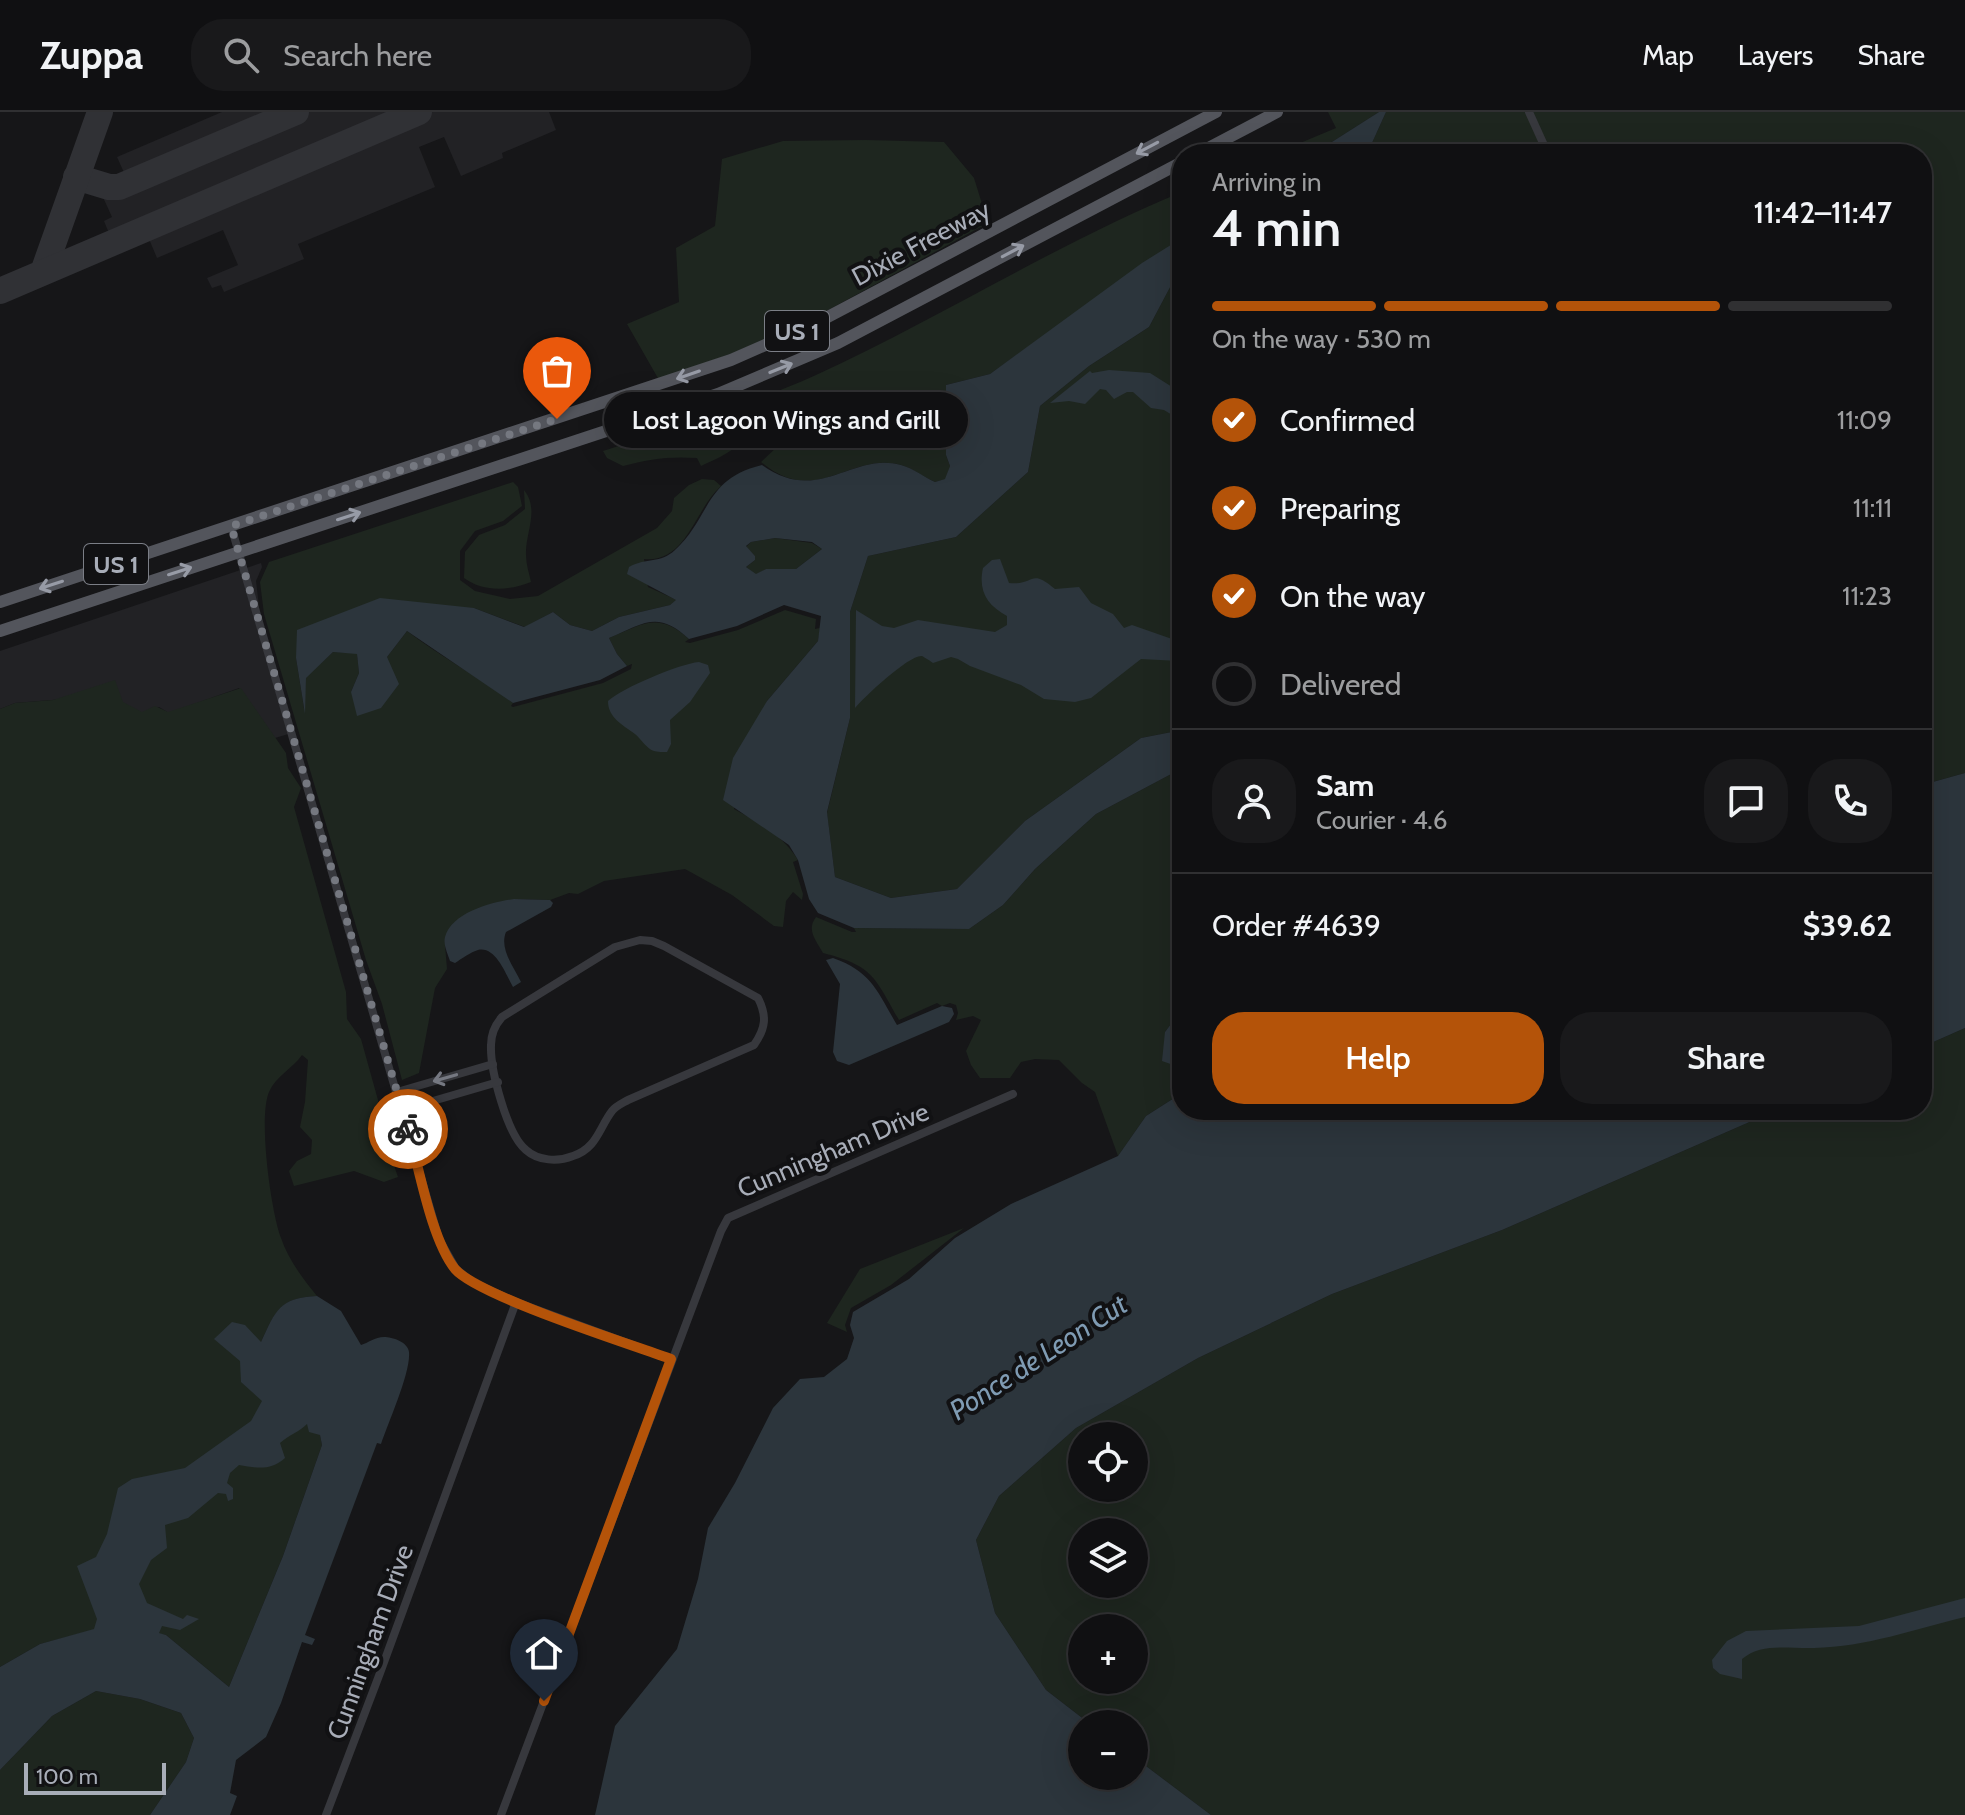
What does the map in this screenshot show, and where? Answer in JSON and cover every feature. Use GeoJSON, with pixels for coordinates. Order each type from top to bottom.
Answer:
{"type":"FeatureCollection","features":[{"type":"Feature","properties":{"kind":"main road","name":"Dixie Freeway"},"geometry":{"type":"LineString","coordinates":[[0,602],[690,375],[755,350],[862,299],[1216,112]]}},
{"type":"Feature","properties":{"kind":"main road"},"geometry":{"type":"LineString","coordinates":[[1216,144],[1277,112]]}},
{"type":"Feature","properties":{"kind":"main road","name":"Dixie Freeway"},"geometry":{"type":"LineString","coordinates":[[0,631],[664,413],[800,361],[1172,167]]}},
{"type":"Feature","properties":{"kind":"street"},"geometry":{"type":"LineString","coordinates":[[1529,112],[1543,144]]}},
{"type":"Feature","properties":{"kind":"street"},"geometry":{"type":"LineString","coordinates":[[231,526],[439,1239],[456,1269],[474,1283],[516,1302],[671,1359]]}},
{"type":"Feature","properties":{"kind":"street"},"geometry":{"type":"LineString","coordinates":[[640,940],[664,946],[749,991],[758,998],[764,1010],[765,1022],[754,1045],[613,1109],[599,1136],[587,1150],[572,1157],[556,1160],[540,1158],[527,1151],[510,1126],[493,1064],[492,1034],[502,1017],[615,947],[640,940]]}},
{"type":"Feature","properties":{"kind":"street"},"geometry":{"type":"LineString","coordinates":[[397,1092],[493,1064]]}},
{"type":"Feature","properties":{"kind":"street"},"geometry":{"type":"LineString","coordinates":[[402,1110],[498,1082]]}},
{"type":"Feature","properties":{"kind":"street","name":"Cunningham Drive"},"geometry":{"type":"LineString","coordinates":[[501,1815],[671,1359],[728,1218],[1013,1094]]}},
{"type":"Feature","properties":{"kind":"street","name":"Cunningham Drive"},"geometry":{"type":"LineString","coordinates":[[326,1815],[516,1302]]}},
{"type":"Feature","properties":{"kind":"shaded area"},"geometry":{"type":"Polygon","coordinates":[[[222,112],[549,112],[556,130],[502,153],[503,158],[461,176],[444,137],[419,147],[435,187],[298,244],[304,259],[224,292],[221,285],[212,288],[207,278],[238,265],[223,230],[157,258],[149,239],[117,253],[104,221],[112,217],[102,195],[126,177],[117,157],[222,112]]]}},
{"type":"Feature","properties":{"kind":"shaded area"},"geometry":{"type":"Polygon","coordinates":[[[1328,112],[1379,112],[1329,144],[1298,144],[1336,128],[1328,112]]]}},
{"type":"Feature","properties":{"kind":"shaded area"},"geometry":{"type":"Polygon","coordinates":[[[1386,112],[1965,112],[1965,773],[1932,782],[1932,144],[1372,144],[1386,112]]]}},
{"type":"Feature","properties":{"kind":"shaded area"},"geometry":{"type":"Polygon","coordinates":[[[783,141],[944,142],[974,178],[988,223],[819,315],[733,353],[659,380],[627,324],[679,302],[676,248],[715,226],[722,159],[783,141]]]}},
{"type":"Feature","properties":{"kind":"shaded area"},"geometry":{"type":"Polygon","coordinates":[[[1172,196],[1172,245],[990,374],[946,385],[946,455],[950,466],[946,479],[935,482],[905,466],[883,463],[865,465],[816,480],[799,480],[781,475],[761,462],[794,431],[789,421],[778,412],[761,415],[737,446],[701,466],[697,458],[678,457],[623,466],[607,458],[603,451],[737,407],[816,375],[1135,212],[1172,196]]]}},
{"type":"Feature","properties":{"kind":"shaded area"},"geometry":{"type":"Polygon","coordinates":[[[1172,284],[1172,732],[1141,738],[1025,821],[957,889],[891,898],[835,877],[827,813],[850,718],[850,612],[868,556],[956,537],[1028,472],[1040,406],[1089,366],[1149,327],[1172,284]]]}},
{"type":"Feature","properties":{"kind":"shaded area"},"geometry":{"type":"Polygon","coordinates":[[[702,479],[714,480],[721,486],[688,533],[670,553],[644,559],[648,587],[677,600],[670,605],[619,617],[592,631],[570,625],[553,612],[525,627],[474,608],[296,658],[304,708],[306,677],[333,652],[357,653],[359,673],[351,692],[387,657],[407,631],[513,703],[513,707],[603,683],[631,669],[632,664],[627,666],[609,638],[641,625],[668,625],[689,639],[685,642],[690,643],[738,630],[785,610],[816,619],[815,629],[820,628],[818,641],[767,701],[734,809],[778,837],[798,860],[793,862],[802,900],[793,892],[786,901],[783,927],[774,926],[732,895],[685,869],[604,881],[578,894],[569,893],[550,900],[515,899],[445,945],[447,969],[435,988],[419,1073],[402,1080],[382,1004],[366,960],[264,614],[260,582],[269,562],[513,482],[518,487],[522,506],[503,521],[475,531],[460,551],[460,580],[475,591],[510,599],[538,596],[657,528],[672,511],[674,498],[702,479]]]}},
{"type":"Feature","properties":{"kind":"shaded area"},"geometry":{"type":"Polygon","coordinates":[[[524,490],[531,506],[526,555],[531,582],[496,589],[471,583],[464,578],[465,552],[479,535],[505,525],[525,509],[524,490]]]}},
{"type":"Feature","properties":{"kind":"shaded area"},"geometry":{"type":"Polygon","coordinates":[[[775,538],[812,543],[822,549],[796,569],[766,569],[756,575],[746,567],[755,560],[755,556],[746,547],[751,542],[775,538]]]}},
{"type":"Feature","properties":{"kind":"shaded area"},"geometry":{"type":"Polygon","coordinates":[[[261,563],[256,581],[260,615],[295,732],[275,738],[239,688],[169,713],[159,707],[139,714],[64,699],[15,703],[0,709],[0,651],[261,563]]]}},
{"type":"Feature","properties":{"kind":"shaded area"},"geometry":{"type":"Polygon","coordinates":[[[115,680],[123,702],[142,712],[155,706],[168,712],[241,688],[286,753],[288,768],[301,788],[294,807],[346,992],[347,1019],[361,1039],[378,1100],[379,1116],[388,1136],[389,1151],[398,1177],[384,1182],[354,1171],[294,1186],[289,1171],[297,1161],[311,1154],[312,1140],[300,1127],[308,1060],[302,1055],[276,1081],[266,1105],[265,1143],[277,1225],[292,1261],[317,1296],[287,1303],[276,1314],[261,1342],[316,1414],[322,1445],[283,1556],[229,1687],[166,1635],[116,1624],[40,1644],[0,1667],[0,709],[15,703],[53,700],[115,680]]]}},
{"type":"Feature","properties":{"kind":"shaded area"},"geometry":{"type":"Polygon","coordinates":[[[1172,774],[1172,1023],[1165,1032],[1172,1051],[1172,1099],[1146,1116],[1118,1156],[1095,1092],[1059,1060],[1021,1062],[1010,1078],[980,1078],[966,1051],[981,1020],[973,1016],[956,1020],[956,1005],[950,1003],[942,1006],[937,1003],[899,1020],[870,975],[852,963],[823,953],[812,931],[816,917],[852,932],[856,932],[854,928],[969,929],[1003,905],[1035,869],[1096,814],[1172,774]]]}},
{"type":"Feature","properties":{"kind":"shaded area"},"geometry":{"type":"Polygon","coordinates":[[[1965,1028],[1965,1815],[1211,1815],[1148,1768],[1148,1710],[1072,1710],[1046,1690],[995,1613],[976,1540],[999,1496],[1068,1435],[1068,1502],[1148,1502],[1148,1422],[1086,1422],[1198,1358],[1332,1294],[1502,1230],[1754,1120],[1932,1120],[1932,1043],[1965,1028]]]}},
{"type":"Feature","properties":{"kind":"shaded area"},"geometry":{"type":"Polygon","coordinates":[[[964,1228],[891,1285],[851,1308],[845,1325],[847,1332],[827,1323],[860,1269],[964,1228]]]}},
{"type":"Feature","properties":{"kind":"shaded area"},"geometry":{"type":"Polygon","coordinates":[[[96,1691],[140,1699],[181,1713],[194,1738],[186,1762],[150,1815],[0,1815],[0,1770],[52,1716],[96,1691]]]}},
{"type":"Feature","properties":{"kind":"water"},"geometry":{"type":"Polygon","coordinates":[[[1379,112],[1386,112],[1372,144],[1329,144],[1379,112]]]}},
{"type":"Feature","properties":{"kind":"water"},"geometry":{"type":"Polygon","coordinates":[[[1172,244],[1172,284],[1149,327],[1089,366],[1040,406],[1028,472],[956,537],[868,556],[850,612],[850,718],[827,812],[835,877],[891,898],[957,889],[1025,821],[1141,738],[1172,732],[1172,774],[1096,814],[1035,869],[1003,905],[969,929],[854,928],[818,913],[809,899],[798,860],[789,845],[723,800],[733,758],[767,701],[818,641],[821,616],[784,605],[737,626],[689,639],[668,624],[642,624],[609,638],[627,666],[600,680],[513,703],[407,631],[387,657],[399,684],[381,708],[357,716],[351,692],[359,673],[357,654],[333,652],[306,678],[305,714],[296,658],[297,630],[380,598],[474,608],[524,627],[553,612],[570,625],[592,631],[619,617],[670,605],[676,600],[627,574],[629,567],[664,557],[675,550],[696,525],[718,489],[729,480],[743,471],[762,465],[782,476],[801,480],[818,479],[883,463],[905,466],[935,482],[945,479],[950,466],[946,455],[946,385],[990,374],[1172,244]],[[775,538],[751,542],[746,546],[755,560],[746,567],[756,574],[766,569],[796,569],[822,549],[812,542],[775,538]]]}},
{"type":"Feature","properties":{"kind":"water"},"geometry":{"type":"Polygon","coordinates":[[[1109,370],[1150,373],[1172,387],[1172,415],[1151,408],[1133,392],[1114,399],[1106,390],[1100,389],[1085,404],[1069,401],[1050,403],[1090,371],[1109,370]]]}},
{"type":"Feature","properties":{"kind":"water"},"geometry":{"type":"Polygon","coordinates":[[[1000,559],[1009,583],[1036,578],[1055,589],[1079,587],[1091,603],[1113,614],[1124,628],[1132,625],[1172,639],[1172,661],[1141,659],[1091,698],[1075,702],[1044,699],[1021,685],[958,659],[951,657],[933,663],[922,656],[898,669],[855,708],[856,610],[882,626],[894,628],[918,620],[995,632],[1007,625],[1007,616],[994,607],[983,590],[983,568],[992,560],[1000,559]]]}},
{"type":"Feature","properties":{"kind":"water"},"geometry":{"type":"Polygon","coordinates":[[[699,662],[708,665],[710,673],[690,702],[670,720],[671,744],[667,752],[649,748],[611,712],[608,701],[625,690],[665,672],[699,662]]]}},
{"type":"Feature","properties":{"kind":"water"},"geometry":{"type":"Polygon","coordinates":[[[1965,773],[1965,1028],[1932,1043],[1932,782],[1965,773]]]}},
{"type":"Feature","properties":{"kind":"water"},"geometry":{"type":"Polygon","coordinates":[[[514,899],[550,900],[553,903],[506,932],[504,945],[521,982],[513,987],[500,962],[484,950],[475,951],[455,963],[450,961],[445,937],[456,921],[474,910],[514,899]]]}},
{"type":"Feature","properties":{"kind":"water"},"geometry":{"type":"Polygon","coordinates":[[[833,958],[865,976],[897,1025],[942,1006],[952,1008],[954,1014],[949,1022],[849,1065],[837,1061],[833,1052],[840,984],[826,960],[833,958]]]}},
{"type":"Feature","properties":{"kind":"water"},"geometry":{"type":"Polygon","coordinates":[[[1172,1023],[1172,1065],[1162,1061],[1165,1032],[1172,1023]]]}},
{"type":"Feature","properties":{"kind":"water","name":"Ponce de Leon Cut"},"geometry":{"type":"Polygon","coordinates":[[[1172,1099],[1172,1120],[1754,1120],[1502,1230],[1332,1294],[1198,1358],[1086,1422],[1068,1422],[1068,1435],[999,1496],[976,1540],[995,1613],[1046,1690],[1072,1710],[1068,1710],[1068,1790],[1148,1790],[1148,1768],[1211,1815],[595,1815],[615,1726],[677,1649],[698,1579],[708,1528],[773,1408],[800,1379],[824,1377],[847,1359],[854,1338],[850,1325],[853,1312],[909,1279],[955,1238],[1011,1204],[1118,1156],[1146,1116],[1172,1099]]]}},
{"type":"Feature","properties":{"kind":"water"},"geometry":{"type":"Polygon","coordinates":[[[317,1296],[341,1311],[361,1345],[384,1337],[403,1343],[408,1348],[409,1361],[381,1444],[377,1443],[305,1635],[315,1639],[312,1645],[302,1642],[266,1737],[236,1760],[230,1793],[237,1796],[230,1815],[150,1815],[186,1762],[194,1738],[181,1713],[140,1699],[96,1691],[52,1716],[0,1770],[0,1667],[40,1644],[94,1629],[97,1619],[77,1566],[96,1557],[107,1534],[118,1488],[132,1479],[185,1468],[251,1421],[262,1401],[241,1382],[240,1361],[214,1339],[232,1322],[245,1325],[261,1342],[280,1308],[304,1297],[317,1296]],[[307,1424],[280,1443],[285,1458],[274,1465],[257,1468],[239,1465],[230,1473],[227,1483],[233,1488],[233,1499],[228,1501],[226,1494],[218,1493],[188,1518],[165,1525],[167,1548],[151,1560],[139,1584],[147,1603],[183,1619],[187,1615],[199,1619],[180,1630],[162,1626],[159,1633],[166,1635],[229,1687],[283,1556],[322,1445],[320,1435],[309,1432],[307,1424]]]}},
{"type":"Feature","properties":{"kind":"water"},"geometry":{"type":"Polygon","coordinates":[[[1965,1598],[1965,1617],[1890,1637],[1833,1647],[1758,1650],[1742,1659],[1742,1679],[1720,1674],[1713,1668],[1712,1660],[1727,1641],[1746,1631],[1859,1626],[1965,1598]]]}},
{"type":"Feature","properties":{"kind":"taxiway"},"geometry":{"type":"LineString","coordinates":[[43,272],[100,112]]}},
{"type":"Feature","properties":{"kind":"taxiway"},"geometry":{"type":"LineString","coordinates":[[76,177],[119,187],[296,112]]}},
{"type":"Feature","properties":{"kind":"taxiway"},"geometry":{"type":"LineString","coordinates":[[0,291],[419,112]]}},
{"type":"Feature","properties":{"kind":"way so far"},"geometry":{"type":"LineString","coordinates":[[408,1129],[231,526],[557,419]]}},
{"type":"Feature","properties":{"kind":"place","name":"Lost Lagoon Wings and Grill"},"geometry":{"type":"Point","coordinates":[557,419]}},
{"type":"Feature","properties":{"kind":"route"},"geometry":{"type":"LineString","coordinates":[[408,1129],[439,1239],[456,1269],[474,1283],[516,1302],[671,1359],[544,1701]]}}]}
